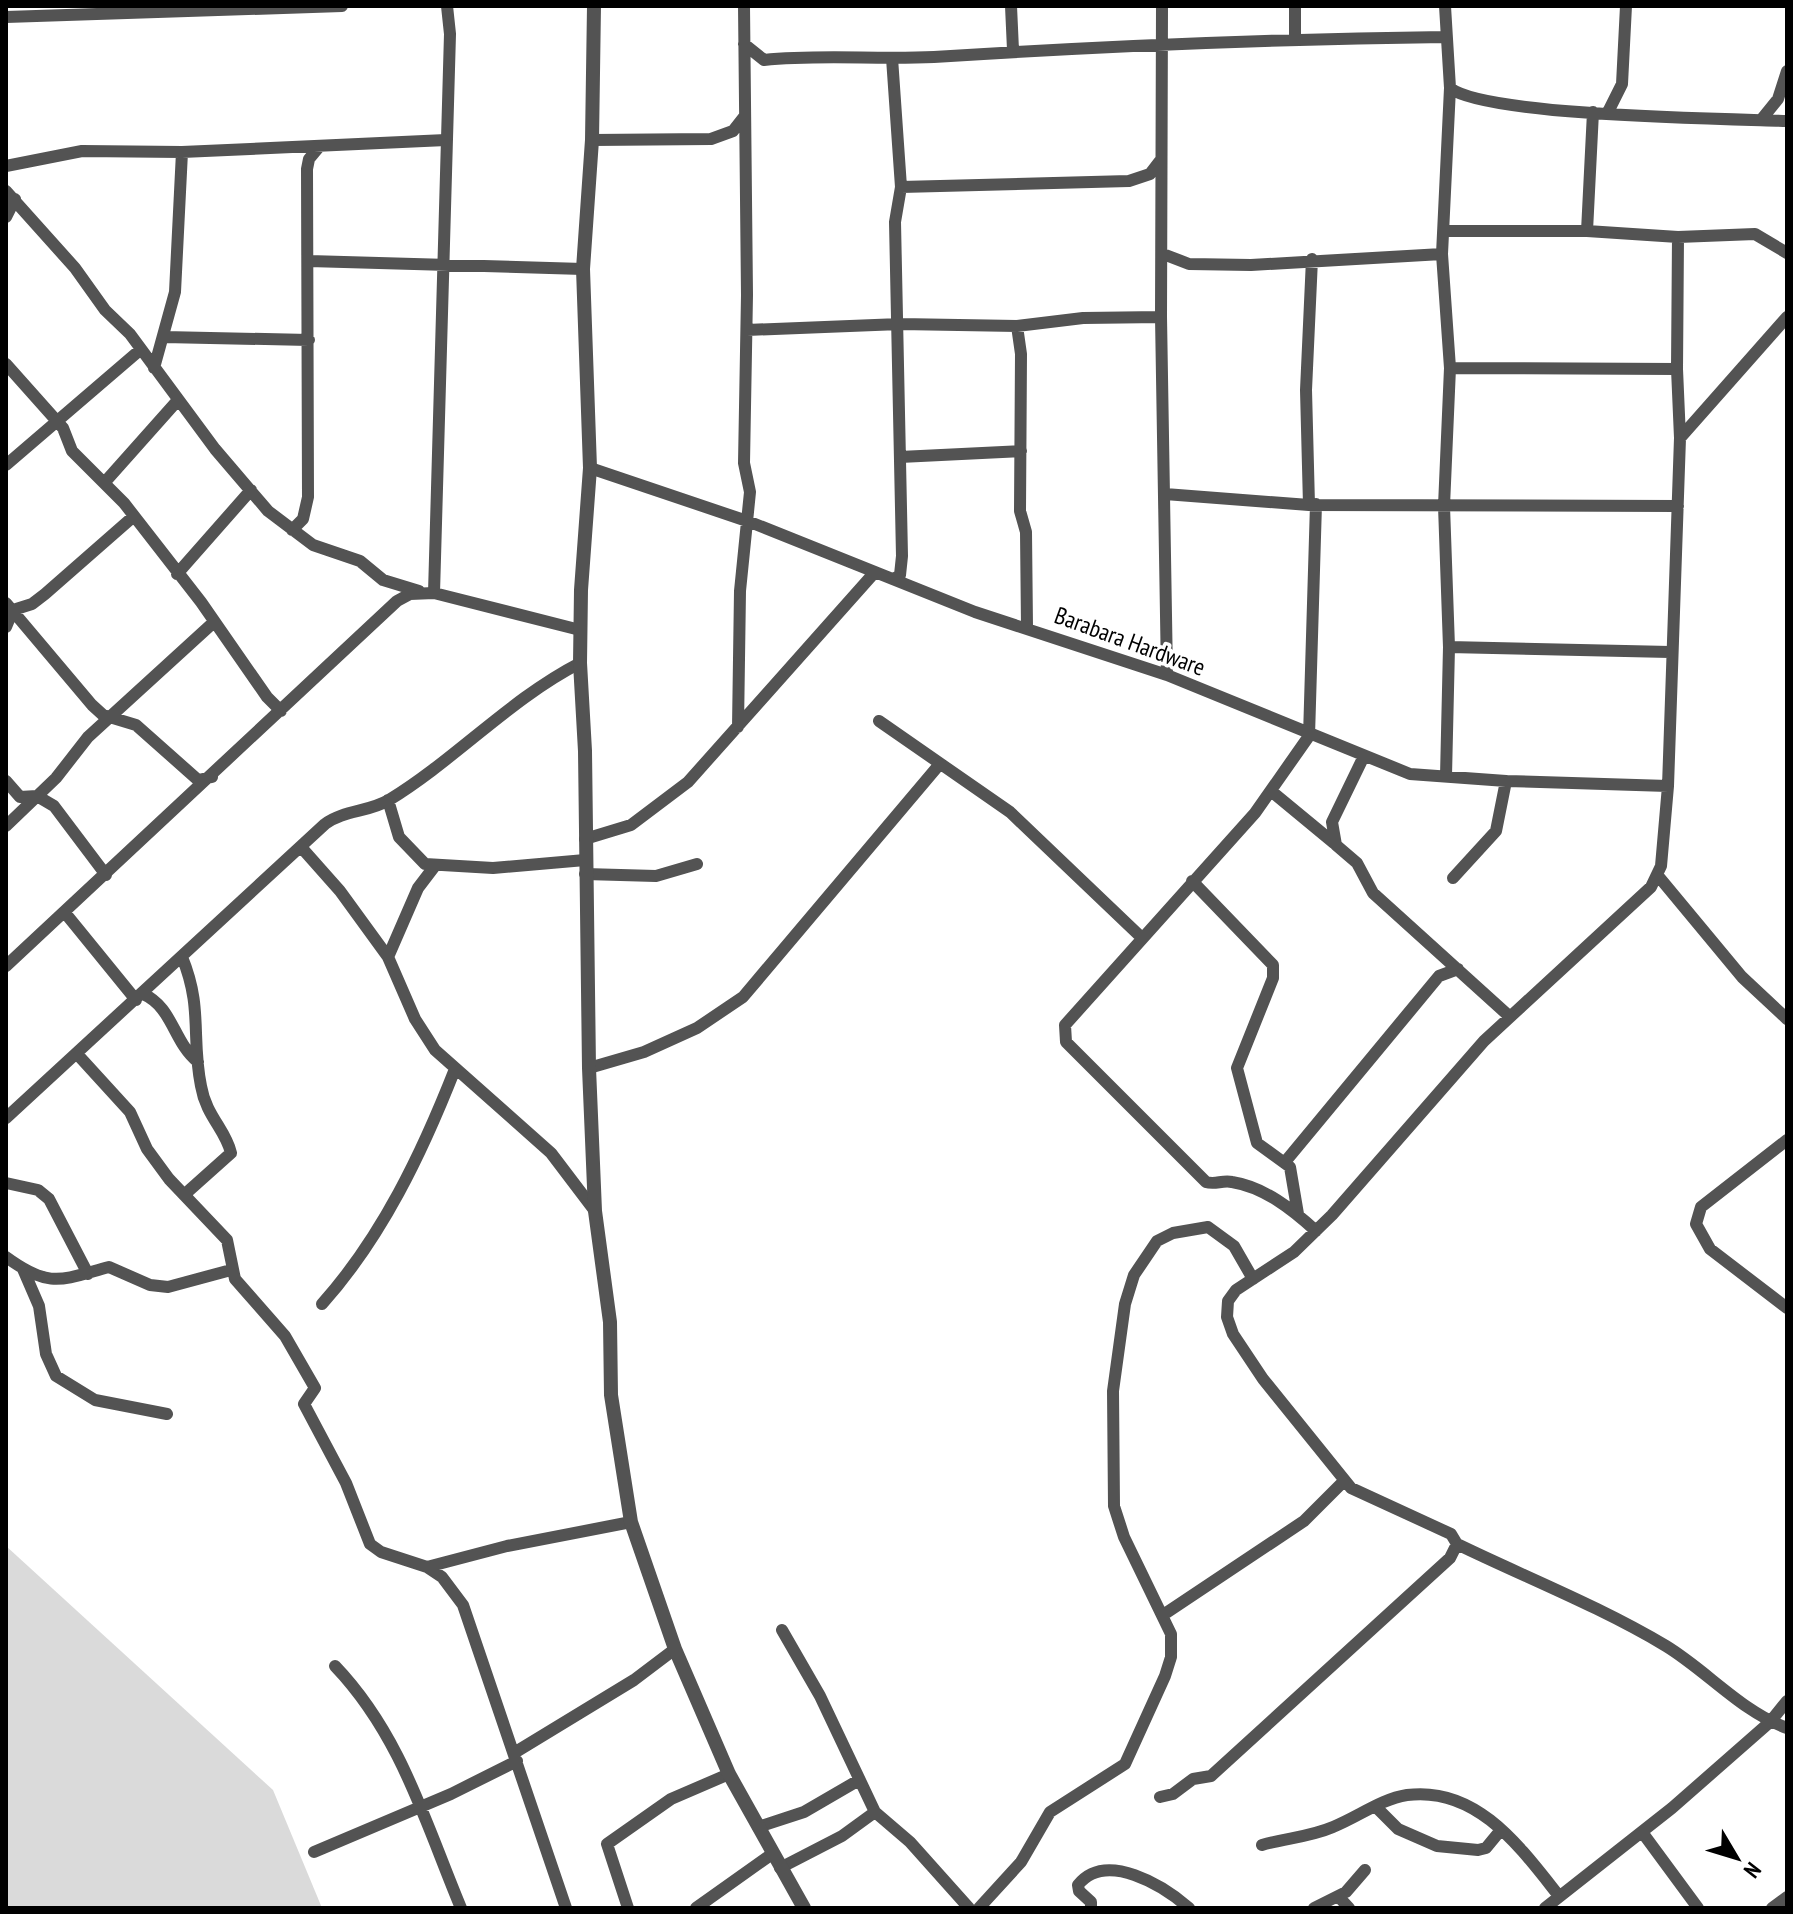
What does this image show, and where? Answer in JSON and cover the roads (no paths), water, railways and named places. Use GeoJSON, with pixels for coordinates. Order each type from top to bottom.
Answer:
{"type":"FeatureCollection","features":[{"type":"Feature","properties":{"kind":"street"},"geometry":{"type":"LineString","coordinates":[[6,17],[42,18],[163,8],[342,6]]}},
{"type":"Feature","properties":{"kind":"street"},"geometry":{"type":"LineString","coordinates":[[428,592],[444,265],[450,34],[447,6]]}},
{"type":"Feature","properties":{"kind":"street"},"geometry":{"type":"LineString","coordinates":[[594,6],[592,140],[583,269],[590,468],[580,663],[595,1211],[610,1322],[611,1395],[631,1522],[675,1649],[729,1774],[804,1908]]}},
{"type":"Feature","properties":{"kind":"street"},"geometry":{"type":"LineString","coordinates":[[738,727],[741,565],[750,522],[750,492],[744,463],[747,330],[744,6]]}},
{"type":"Feature","properties":{"kind":"street"},"geometry":{"type":"LineString","coordinates":[[1011,6],[1013,50]]}},
{"type":"Feature","properties":{"kind":"street"},"geometry":{"type":"LineString","coordinates":[[1162,6],[1159,46],[1163,254],[1161,317],[1167,675]]}},
{"type":"Feature","properties":{"kind":"street"},"geometry":{"type":"LineString","coordinates":[[1295,6],[1295,40]]}},
{"type":"Feature","properties":{"kind":"street"},"geometry":{"type":"LineString","coordinates":[[1445,6],[1450,88],[1442,254],[1450,368],[1444,506],[1449,647],[1446,776]]}},
{"type":"Feature","properties":{"kind":"street"},"geometry":{"type":"LineString","coordinates":[[1608,112],[1622,84],[1626,6]]}},
{"type":"Feature","properties":{"kind":"street"},"geometry":{"type":"LineString","coordinates":[[744,79],[764,60],[810,55],[892,58],[1013,50],[1445,37]]}},
{"type":"Feature","properties":{"kind":"street"},"geometry":{"type":"LineString","coordinates":[[744,44],[764,60]]}},
{"type":"Feature","properties":{"kind":"street"},"geometry":{"type":"LineString","coordinates":[[892,58],[901,187],[895,222],[900,324],[902,568],[894,579]]}},
{"type":"Feature","properties":{"kind":"street"},"geometry":{"type":"LineString","coordinates":[[1761,120],[1778,99],[1787,71]]}},
{"type":"Feature","properties":{"kind":"street"},"geometry":{"type":"LineString","coordinates":[[1450,88],[1475,100],[1593,112],[1787,121]]}},
{"type":"Feature","properties":{"kind":"street"},"geometry":{"type":"LineString","coordinates":[[1587,231],[1593,112]]}},
{"type":"Feature","properties":{"kind":"street"},"geometry":{"type":"LineString","coordinates":[[711,139],[733,131],[744,117]]}},
{"type":"Feature","properties":{"kind":"street"},"geometry":{"type":"LineString","coordinates":[[592,140],[711,139],[735,147],[745,158]]}},
{"type":"Feature","properties":{"kind":"street"},"geometry":{"type":"LineString","coordinates":[[6,166],[82,151],[182,152],[446,140]]}},
{"type":"Feature","properties":{"kind":"street"},"geometry":{"type":"LineString","coordinates":[[292,530],[303,519],[308,497],[307,169],[309,159],[319,147]]}},
{"type":"Feature","properties":{"kind":"street"},"geometry":{"type":"LineString","coordinates":[[284,148],[302,159],[307,169]]}},
{"type":"Feature","properties":{"kind":"street"},"geometry":{"type":"LineString","coordinates":[[154,368],[176,283],[182,152]]}},
{"type":"Feature","properties":{"kind":"street"},"geometry":{"type":"LineString","coordinates":[[1142,179],[1160,161]]}},
{"type":"Feature","properties":{"kind":"street"},"geometry":{"type":"LineString","coordinates":[[901,187],[1142,179],[1161,195]]}},
{"type":"Feature","properties":{"kind":"street"},"geometry":{"type":"LineString","coordinates":[[6,217],[11,195]]}},
{"type":"Feature","properties":{"kind":"street"},"geometry":{"type":"LineString","coordinates":[[11,195],[274,517],[313,545],[360,561],[383,580],[580,630]]}},
{"type":"Feature","properties":{"kind":"street"},"geometry":{"type":"LineString","coordinates":[[1445,231],[1587,231],[1678,237],[1755,234],[1787,253]]}},
{"type":"Feature","properties":{"kind":"street"},"geometry":{"type":"LineString","coordinates":[[1678,237],[1678,506],[1670,652],[1668,786],[1659,877],[1509,1016],[1316,1231],[1294,1252],[1236,1290],[1228,1301],[1227,1317],[1233,1334],[1263,1379],[1344,1481],[1360,1494],[1451,1534],[1457,1544],[1609,1613],[1685,1658],[1770,1722],[1787,1728]]}},
{"type":"Feature","properties":{"kind":"street"},"geometry":{"type":"LineString","coordinates":[[1163,254],[1189,264],[1251,265],[1312,259],[1442,254]]}},
{"type":"Feature","properties":{"kind":"street"},"geometry":{"type":"LineString","coordinates":[[1312,259],[1306,390],[1313,505],[1309,736],[1271,791],[1065,1025],[1066,1042],[1206,1182],[1232,1182],[1258,1190],[1298,1214],[1316,1231]]}},
{"type":"Feature","properties":{"kind":"street"},"geometry":{"type":"LineString","coordinates":[[309,261],[583,269]]}},
{"type":"Feature","properties":{"kind":"street"},"geometry":{"type":"LineString","coordinates":[[1162,285],[1189,264]]}},
{"type":"Feature","properties":{"kind":"street"},"geometry":{"type":"LineString","coordinates":[[747,330],[900,324],[1017,326],[1083,318],[1161,317]]}},
{"type":"Feature","properties":{"kind":"street"},"geometry":{"type":"LineString","coordinates":[[1680,438],[1787,317]]}},
{"type":"Feature","properties":{"kind":"street"},"geometry":{"type":"LineString","coordinates":[[1017,326],[1021,354],[1020,511],[1026,532],[1027,627]]}},
{"type":"Feature","properties":{"kind":"street"},"geometry":{"type":"LineString","coordinates":[[164,337],[309,340]]}},
{"type":"Feature","properties":{"kind":"street"},"geometry":{"type":"LineString","coordinates":[[6,465],[140,350]]}},
{"type":"Feature","properties":{"kind":"street"},"geometry":{"type":"LineString","coordinates":[[6,364],[56,420],[72,451],[105,482],[134,516],[267,697],[281,711]]}},
{"type":"Feature","properties":{"kind":"street"},"geometry":{"type":"LineString","coordinates":[[1450,368],[1677,369]]}},
{"type":"Feature","properties":{"kind":"street"},"geometry":{"type":"LineString","coordinates":[[105,482],[178,400]]}},
{"type":"Feature","properties":{"kind":"street"},"geometry":{"type":"LineString","coordinates":[[900,457],[1021,451]]}},
{"type":"Feature","properties":{"kind":"street","name":"Barabara Hardware"},"geometry":{"type":"LineString","coordinates":[[590,468],[750,522],[975,612],[1167,675],[1309,736],[1410,774],[1506,781],[1668,786]]}},
{"type":"Feature","properties":{"kind":"street"},"geometry":{"type":"LineString","coordinates":[[177,574],[251,490]]}},
{"type":"Feature","properties":{"kind":"street"},"geometry":{"type":"LineString","coordinates":[[1165,494],[1313,505],[1678,506]]}},
{"type":"Feature","properties":{"kind":"street"},"geometry":{"type":"LineString","coordinates":[[10,606],[32,604],[134,516]]}},
{"type":"Feature","properties":{"kind":"street"},"geometry":{"type":"LineString","coordinates":[[585,839],[631,825],[688,782],[875,572]]}},
{"type":"Feature","properties":{"kind":"street"},"geometry":{"type":"LineString","coordinates":[[7,962],[66,914],[397,601],[428,592]]}},
{"type":"Feature","properties":{"kind":"street"},"geometry":{"type":"LineString","coordinates":[[6,627],[10,606]]}},
{"type":"Feature","properties":{"kind":"street"},"geometry":{"type":"LineString","coordinates":[[10,606],[83,696],[103,715],[136,725],[198,780],[212,777]]}},
{"type":"Feature","properties":{"kind":"street"},"geometry":{"type":"LineString","coordinates":[[6,826],[37,796],[88,737],[214,622]]}},
{"type":"Feature","properties":{"kind":"street"},"geometry":{"type":"LineString","coordinates":[[1449,647],[1670,652]]}},
{"type":"Feature","properties":{"kind":"street"},"geometry":{"type":"LineString","coordinates":[[6,1118],[332,819],[388,800],[544,684],[580,663]]}},
{"type":"Feature","properties":{"kind":"street"},"geometry":{"type":"LineString","coordinates":[[879,721],[1010,812],[1141,937]]}},
{"type":"Feature","properties":{"kind":"street"},"geometry":{"type":"LineString","coordinates":[[1336,845],[1332,822],[1364,756]]}},
{"type":"Feature","properties":{"kind":"street"},"geometry":{"type":"LineString","coordinates":[[589,1068],[644,1052],[697,1028],[743,997],[939,765]]}},
{"type":"Feature","properties":{"kind":"street"},"geometry":{"type":"LineString","coordinates":[[6,781],[20,797],[37,796],[54,806],[106,875]]}},
{"type":"Feature","properties":{"kind":"street"},"geometry":{"type":"LineString","coordinates":[[1453,878],[1496,831],[1506,781]]}},
{"type":"Feature","properties":{"kind":"street"},"geometry":{"type":"LineString","coordinates":[[1271,791],[1357,863],[1373,893],[1509,1016]]}},
{"type":"Feature","properties":{"kind":"street"},"geometry":{"type":"LineString","coordinates":[[388,800],[399,837],[417,859],[434,867],[585,867],[656,876],[697,864]]}},
{"type":"Feature","properties":{"kind":"street"},"geometry":{"type":"LineString","coordinates":[[301,847],[340,891],[388,957],[415,1019],[435,1050],[551,1153],[595,1211]]}},
{"type":"Feature","properties":{"kind":"street"},"geometry":{"type":"LineString","coordinates":[[388,957],[418,888],[434,867]]}},
{"type":"Feature","properties":{"kind":"street"},"geometry":{"type":"LineString","coordinates":[[1659,877],[1742,977],[1787,1019]]}},
{"type":"Feature","properties":{"kind":"street"},"geometry":{"type":"LineString","coordinates":[[1192,881],[1273,965],[1274,974],[1237,1068],[1257,1143],[1285,1162],[1292,1171],[1298,1214]]}},
{"type":"Feature","properties":{"kind":"street"},"geometry":{"type":"LineString","coordinates":[[66,914],[140,997],[160,1004],[182,1047],[198,1062]]}},
{"type":"Feature","properties":{"kind":"street"},"geometry":{"type":"LineString","coordinates":[[182,957],[196,1001],[198,1062],[210,1117],[231,1153],[184,1195]]}},
{"type":"Feature","properties":{"kind":"street"},"geometry":{"type":"LineString","coordinates":[[1285,1162],[1439,976],[1458,969]]}},
{"type":"Feature","properties":{"kind":"street"},"geometry":{"type":"LineString","coordinates":[[78,1055],[130,1112],[147,1149],[184,1195],[227,1240],[231,1270],[285,1336],[312,1380],[315,1389],[304,1404],[346,1483],[370,1544],[381,1552],[427,1567],[442,1577],[463,1605],[566,1908]]}},
{"type":"Feature","properties":{"kind":"street"},"geometry":{"type":"LineString","coordinates":[[322,1304],[357,1262],[380,1226],[455,1069]]}},
{"type":"Feature","properties":{"kind":"street"},"geometry":{"type":"LineString","coordinates":[[1787,1140],[1710,1198],[1701,1207],[1696,1224],[1710,1249],[1742,1277],[1787,1308]]}},
{"type":"Feature","properties":{"kind":"street"},"geometry":{"type":"LineString","coordinates":[[6,1183],[38,1190],[49,1199],[88,1274]]}},
{"type":"Feature","properties":{"kind":"street"},"geometry":{"type":"LineString","coordinates":[[979,1908],[1021,1862],[1050,1812],[1111,1776],[1128,1759],[1171,1657],[1171,1634],[1124,1537],[1114,1506],[1113,1391],[1125,1304],[1134,1275],[1154,1244],[1173,1233],[1208,1227],[1216,1229],[1241,1254],[1253,1279]]}},
{"type":"Feature","properties":{"kind":"street"},"geometry":{"type":"LineString","coordinates":[[6,1257],[23,1269],[67,1280],[109,1267],[150,1285],[177,1287],[231,1270]]}},
{"type":"Feature","properties":{"kind":"street"},"geometry":{"type":"LineString","coordinates":[[23,1269],[39,1306],[46,1354],[56,1376],[79,1392],[108,1404],[167,1414]]}},
{"type":"Feature","properties":{"kind":"street"},"geometry":{"type":"LineString","coordinates":[[1163,1615],[1304,1521],[1344,1481]]}},
{"type":"Feature","properties":{"kind":"street"},"geometry":{"type":"LineString","coordinates":[[427,1567],[507,1546],[631,1522]]}},
{"type":"Feature","properties":{"kind":"street"},"geometry":{"type":"LineString","coordinates":[[1160,1797],[1173,1794],[1193,1779],[1211,1776],[1450,1558],[1457,1544]]}},
{"type":"Feature","properties":{"kind":"street"},"geometry":{"type":"LineString","coordinates":[[782,1630],[820,1696],[875,1812],[910,1842],[969,1908]]}},
{"type":"Feature","properties":{"kind":"street"},"geometry":{"type":"LineString","coordinates":[[314,1852],[421,1806],[516,1757],[634,1680],[675,1649]]}},
{"type":"Feature","properties":{"kind":"street"},"geometry":{"type":"LineString","coordinates":[[335,1666],[383,1725],[421,1806],[461,1908]]}},
{"type":"Feature","properties":{"kind":"street"},"geometry":{"type":"LineString","coordinates":[[1545,1908],[1642,1832],[1770,1722],[1787,1701]]}},
{"type":"Feature","properties":{"kind":"street"},"geometry":{"type":"LineString","coordinates":[[628,1908],[607,1844],[671,1799],[729,1774]]}},
{"type":"Feature","properties":{"kind":"street"},"geometry":{"type":"LineString","coordinates":[[758,1827],[804,1812],[859,1780]]}},
{"type":"Feature","properties":{"kind":"street"},"geometry":{"type":"LineString","coordinates":[[1262,1845],[1321,1831],[1408,1795],[1453,1798],[1476,1808],[1517,1844],[1559,1896]]}},
{"type":"Feature","properties":{"kind":"street"},"geometry":{"type":"LineString","coordinates":[[1376,1807],[1398,1829],[1437,1846],[1478,1850],[1486,1848],[1500,1831]]}},
{"type":"Feature","properties":{"kind":"street"},"geometry":{"type":"LineString","coordinates":[[780,1868],[842,1836],[875,1812]]}},
{"type":"Feature","properties":{"kind":"street"},"geometry":{"type":"LineString","coordinates":[[1642,1832],[1698,1908]]}},
{"type":"Feature","properties":{"kind":"street"},"geometry":{"type":"LineString","coordinates":[[696,1908],[772,1854]]}},
{"type":"Feature","properties":{"kind":"street"},"geometry":{"type":"LineString","coordinates":[[1314,1908],[1338,1896],[1365,1870]]}},
{"type":"Feature","properties":{"kind":"street"},"geometry":{"type":"LineString","coordinates":[[1091,1908],[1091,1902],[1079,1891],[1078,1885],[1089,1874],[1099,1871],[1152,1880],[1189,1908]]}},
{"type":"Feature","properties":{"kind":"street"},"geometry":{"type":"LineString","coordinates":[[1338,1896],[1349,1908]]}},
{"type":"Feature","properties":{"kind":"street"},"geometry":{"type":"LineString","coordinates":[[1772,1908],[1787,1897]]}}]}
